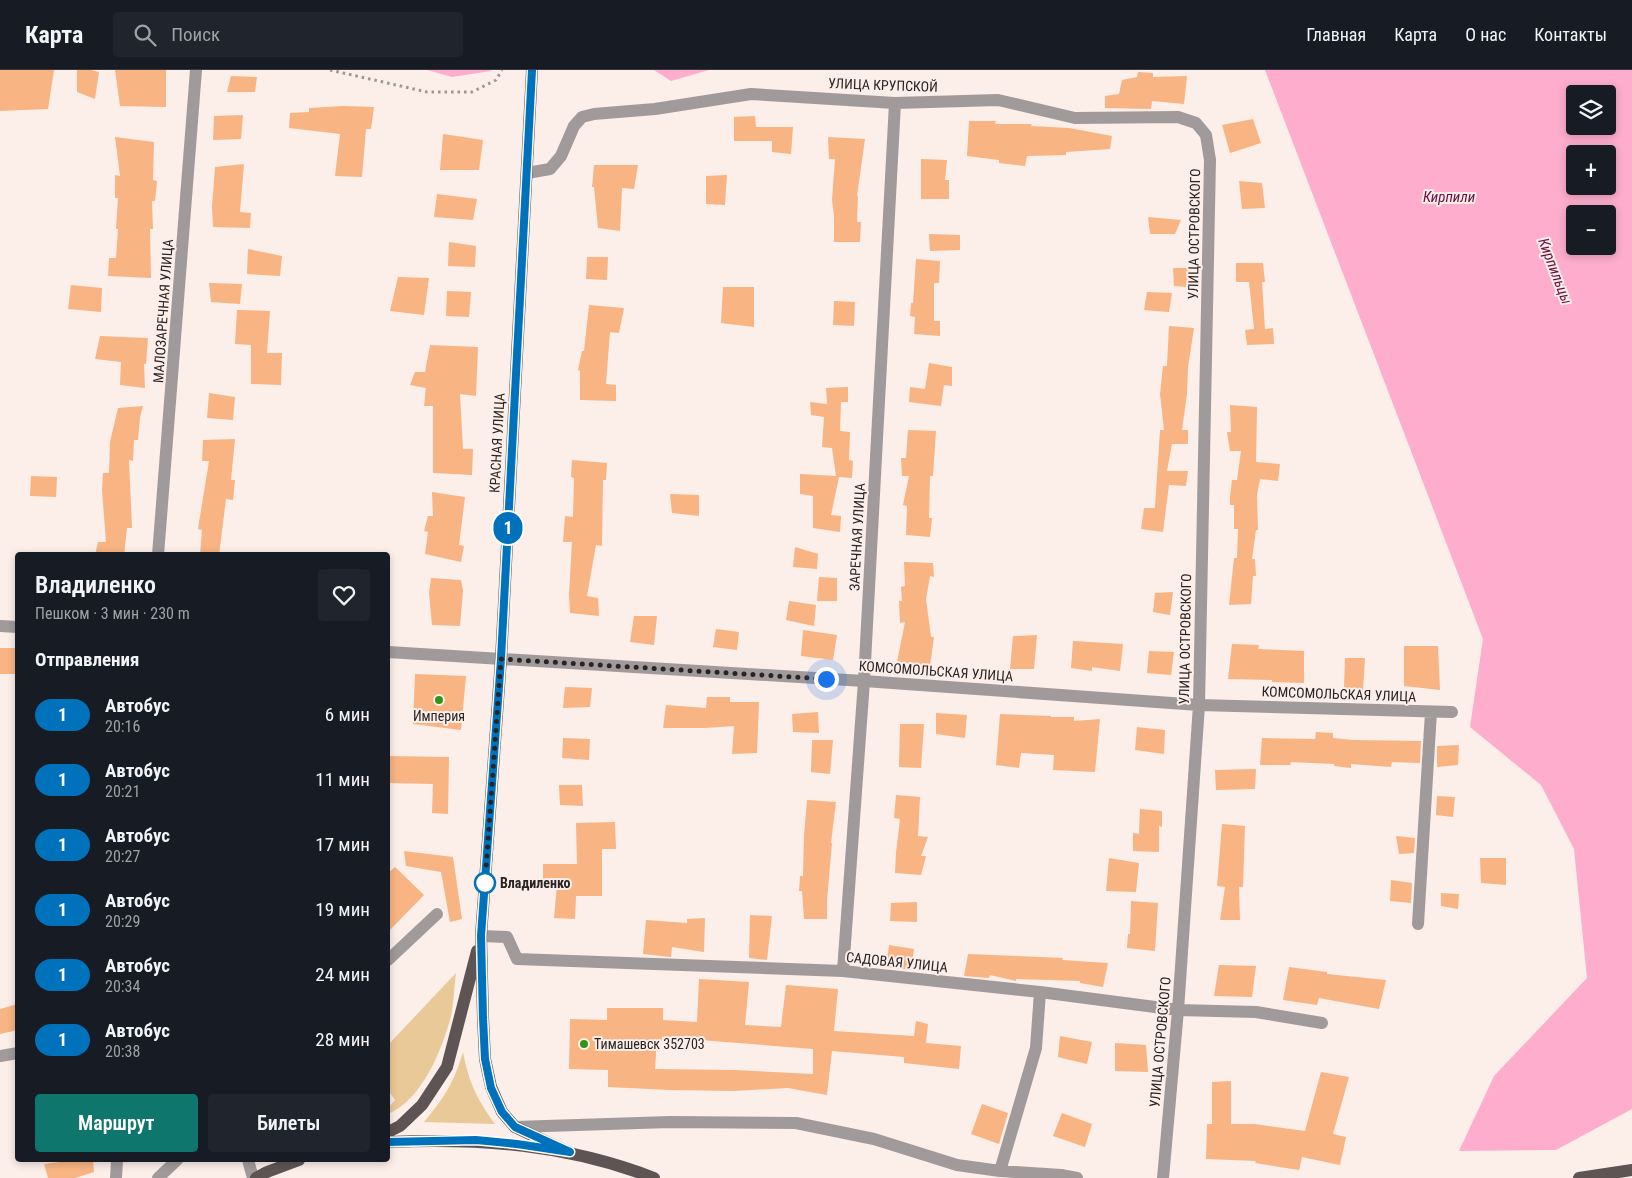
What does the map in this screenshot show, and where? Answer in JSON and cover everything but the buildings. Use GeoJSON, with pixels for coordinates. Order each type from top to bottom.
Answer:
{"type":"FeatureCollection","features":[{"type":"Feature","properties":{"kind":"main road","name":"КРАСНАЯ УЛИЦА"},"geometry":{"type":"LineString","coordinates":[[481,936],[501,659],[532,70]]}},
{"type":"Feature","properties":{"kind":"main road"},"geometry":{"type":"LineString","coordinates":[[481,936],[485,1059],[491,1088],[502,1112],[515,1127],[570,1152]]}},
{"type":"Feature","properties":{"kind":"main road"},"geometry":{"type":"LineString","coordinates":[[390,1131],[400,1126],[422,1105],[447,1067],[481,936]]}},
{"type":"Feature","properties":{"kind":"main road"},"geometry":{"type":"LineString","coordinates":[[390,1142],[476,1140],[517,1144],[570,1152],[654,1178]]}},
{"type":"Feature","properties":{"kind":"main road"},"geometry":{"type":"LineString","coordinates":[[254,1178],[294,1162]]}},
{"type":"Feature","properties":{"kind":"main road"},"geometry":{"type":"LineString","coordinates":[[1579,1178],[1632,1170]]}},
{"type":"Feature","properties":{"kind":"street","name":"МАЛОЗАРЕЧНАЯ УЛИЦА"},"geometry":{"type":"LineString","coordinates":[[158,552],[196,70]]}},
{"type":"Feature","properties":{"kind":"street","name":"УЛИЦА КРУПСКОЙ"},"geometry":{"type":"LineString","coordinates":[[527,173],[550,169],[561,156],[574,126],[582,117],[594,114],[654,109],[751,94],[894,103],[998,100],[1074,118],[1178,117]]}},
{"type":"Feature","properties":{"kind":"street","name":"ЗАРЕЧНАЯ УЛИЦА"},"geometry":{"type":"LineString","coordinates":[[843,971],[864,681],[894,103]]}},
{"type":"Feature","properties":{"kind":"street","name":"УЛИЦА ОСТРОВСКОГО"},"geometry":{"type":"LineString","coordinates":[[1163,1178],[1178,1010],[1199,705],[1210,160],[1206,136],[1196,123],[1178,117]]}},
{"type":"Feature","properties":{"kind":"street"},"geometry":{"type":"LineString","coordinates":[[0,626],[15,627]]}},
{"type":"Feature","properties":{"kind":"street","name":"КОМСОМОЛЬСКАЯ УЛИЦА"},"geometry":{"type":"LineString","coordinates":[[390,652],[864,681],[1199,705],[1452,712]]}},
{"type":"Feature","properties":{"kind":"street"},"geometry":{"type":"LineString","coordinates":[[1418,924],[1431,712]]}},
{"type":"Feature","properties":{"kind":"street"},"geometry":{"type":"LineString","coordinates":[[390,958],[437,914]]}},
{"type":"Feature","properties":{"kind":"street","name":"САДОВАЯ УЛИЦА"},"geometry":{"type":"LineString","coordinates":[[481,936],[507,937],[518,959],[843,971],[1040,992],[1178,1010],[1256,1012],[1322,1023]]}},
{"type":"Feature","properties":{"kind":"street"},"geometry":{"type":"LineString","coordinates":[[1000,1171],[1036,1048],[1040,992]]}},
{"type":"Feature","properties":{"kind":"street"},"geometry":{"type":"LineString","coordinates":[[0,1056],[15,1054]]}},
{"type":"Feature","properties":{"kind":"street"},"geometry":{"type":"LineString","coordinates":[[515,1127],[670,1122],[796,1123],[874,1140],[957,1165],[1077,1178]]}},
{"type":"Feature","properties":{"kind":"street"},"geometry":{"type":"LineString","coordinates":[[116,1178],[117,1162]]}},
{"type":"Feature","properties":{"kind":"street"},"geometry":{"type":"LineString","coordinates":[[158,1178],[175,1162]]}},
{"type":"Feature","properties":{"kind":"street"},"geometry":{"type":"LineString","coordinates":[[249,1162],[254,1178]]}},
{"type":"Feature","properties":{"kind":"path"},"geometry":{"type":"LineString","coordinates":[[330,70],[427,92],[472,92],[496,80],[502,70]]}},
{"type":"Feature","properties":{"kind":"shaded area"},"geometry":{"type":"Polygon","coordinates":[[[456,973],[451,1016],[436,1058],[421,1086],[411,1098],[390,1113],[390,1106],[395,1100],[390,1093],[390,1043],[456,973]]]}},
{"type":"Feature","properties":{"kind":"shaded area"},"geometry":{"type":"Polygon","coordinates":[[[463,1052],[474,1090],[495,1124],[424,1122],[448,1089],[463,1052]]]}},
{"type":"Feature","properties":{"kind":"water"},"geometry":{"type":"Polygon","coordinates":[[[427,70],[490,70],[491,71],[452,77],[427,70]]]}},
{"type":"Feature","properties":{"kind":"water"},"geometry":{"type":"Polygon","coordinates":[[[654,70],[709,70],[671,81],[654,70]]]}},
{"type":"Feature","properties":{"kind":"water","name":"Кирпили"},"geometry":{"type":"Polygon","coordinates":[[[1265,70],[1632,70],[1632,1109],[1556,1150],[1459,1151],[1494,1076],[1587,978],[1574,849],[1541,785],[1470,727],[1483,639],[1265,70]]]}},
{"type":"Feature","properties":{"kind":"bus line","name":"1"},"geometry":{"type":"LineString","coordinates":[[390,1142],[476,1140],[570,1152],[515,1127],[502,1112],[491,1088],[485,1059],[483,1018],[481,936],[501,659],[532,70]]}},
{"type":"Feature","properties":{"kind":"place","name":"Империя"},"geometry":{"type":"Point","coordinates":[439,700]}},
{"type":"Feature","properties":{"kind":"place","name":"Владиленко"},"geometry":{"type":"Point","coordinates":[485,883]}},
{"type":"Feature","properties":{"kind":"place","name":"Тимашевск 352703"},"geometry":{"type":"Point","coordinates":[584,1044]}},
{"type":"Feature","properties":{"kind":"route"},"geometry":{"type":"LineString","coordinates":[[485,883],[501,659],[826,679]]}},
{"type":"Feature","properties":{"kind":"water label","name":"Кирпильцы"},"geometry":{"type":"Point","coordinates":[1555,271]}}]}
